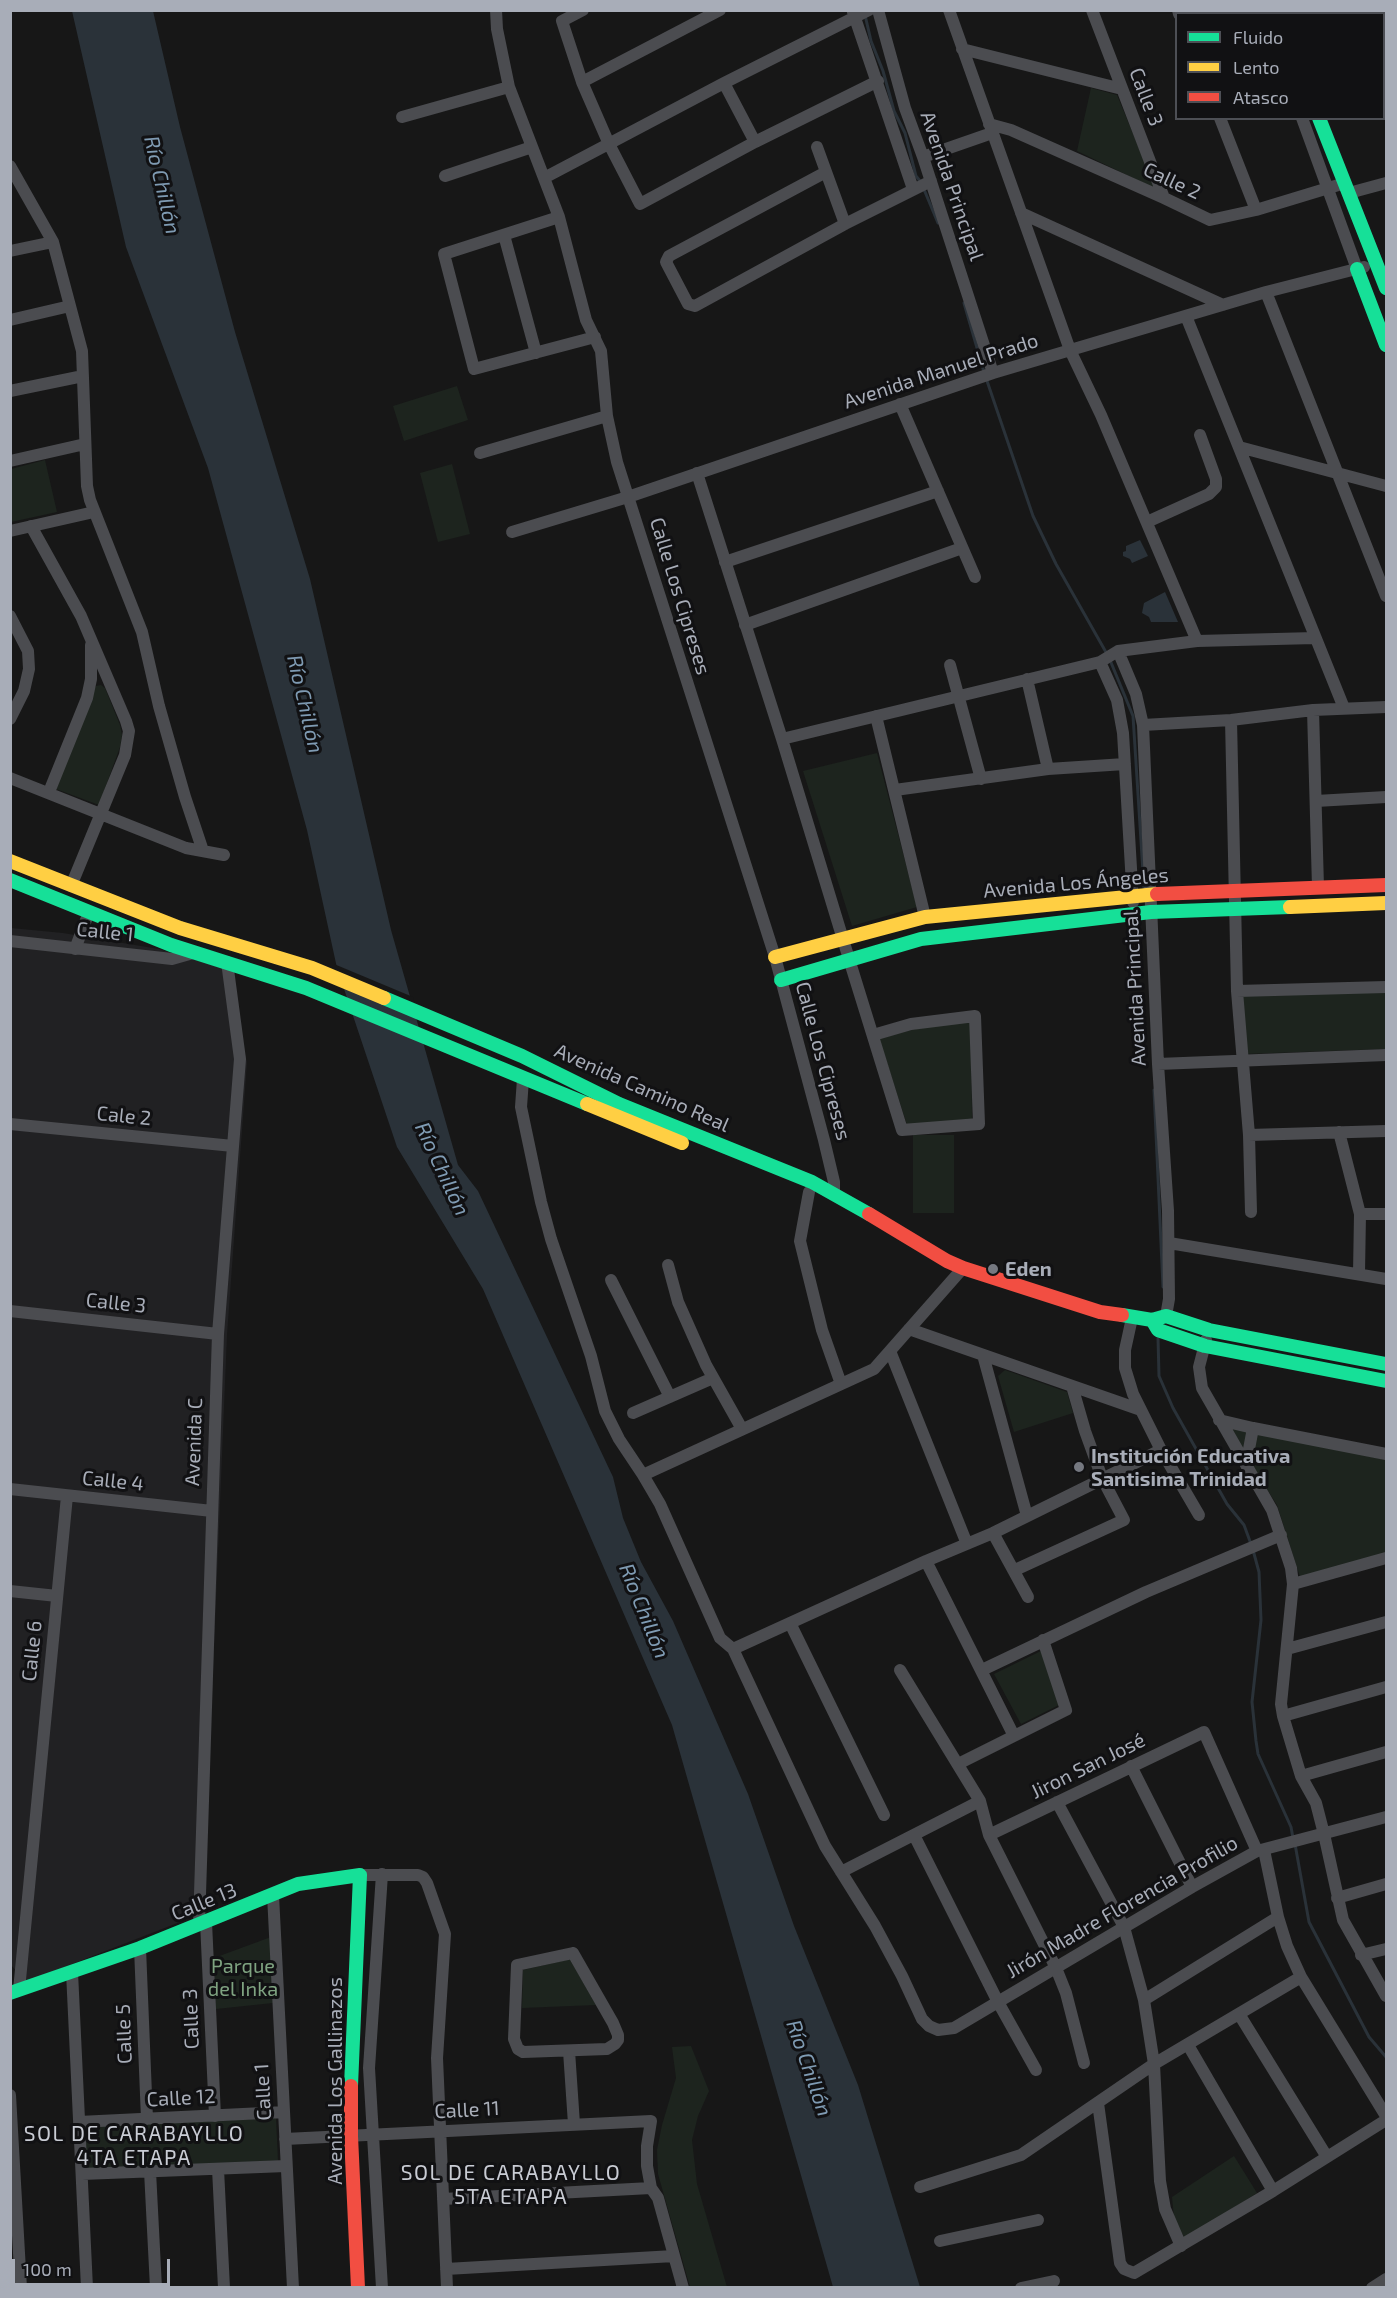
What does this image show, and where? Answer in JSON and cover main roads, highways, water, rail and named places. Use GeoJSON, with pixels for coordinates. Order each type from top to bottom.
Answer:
{"type":"FeatureCollection","features":[{"type":"Feature","properties":{"kind":"main road"},"geometry":{"type":"LineString","coordinates":[[1320,120],[1384,273]]}},
{"type":"Feature","properties":{"kind":"main road","name":"Avenida Manuel Prado"},"geometry":{"type":"LineString","coordinates":[[1384,273],[1359,275],[1386,345]]}},
{"type":"Feature","properties":{"kind":"main road","name":"Avenida Camino Real"},"geometry":{"type":"LineString","coordinates":[[10,861],[180,928],[312,968],[522,1056],[618,1104],[834,1193],[963,1268],[1100,1312],[1152,1320],[1166,1316],[1209,1330],[1386,1364]]}},
{"type":"Feature","properties":{"kind":"main road","name":"Avenida Camino Real"},"geometry":{"type":"LineString","coordinates":[[10,880],[171,945],[306,988],[519,1077],[809,1192],[908,1248],[948,1261]]}},
{"type":"Feature","properties":{"kind":"main road","name":"Avenida Los Ángeles"},"geometry":{"type":"LineString","coordinates":[[775,957],[925,917],[1133,895],[1386,885]]}},
{"type":"Feature","properties":{"kind":"main road","name":"Avenida Los Ángeles"},"geometry":{"type":"LineString","coordinates":[[781,980],[921,939],[1151,912],[1386,903]]}},
{"type":"Feature","properties":{"kind":"main road","name":"Avenida Camino Real"},"geometry":{"type":"LineString","coordinates":[[1152,1320],[1158,1330],[1205,1346],[1386,1381]]}},
{"type":"Feature","properties":{"kind":"main road","name":"Calle 13"},"geometry":{"type":"LineString","coordinates":[[15,1992],[140,1948],[298,1884],[360,1875]]}},
{"type":"Feature","properties":{"kind":"main road","name":"Avenida Los Gallinazos"},"geometry":{"type":"LineString","coordinates":[[358,2288],[351,2136],[351,2067],[360,1875]]}},
{"type":"Feature","properties":{"kind":"water","name":"Río Chillón"},"geometry":{"type":"Polygon","coordinates":[[[72,11],[153,11],[180,127],[235,332],[310,579],[391,930],[458,1165],[478,1191],[613,1477],[623,1518],[641,1562],[673,1621],[748,1794],[794,1926],[858,2085],[920,2287],[833,2287],[672,1725],[483,1289],[397,1147],[337,968],[307,830],[208,468],[126,247],[72,11]]]}},
{"type":"Feature","properties":{"kind":"water"},"geometry":{"type":"Polygon","coordinates":[[[1140,540],[1148,556],[1132,563],[1130,559],[1123,556],[1123,552],[1126,551],[1126,546],[1140,540]]]}},
{"type":"Feature","properties":{"kind":"water"},"geometry":{"type":"Polygon","coordinates":[[[1165,592],[1178,622],[1151,622],[1149,617],[1142,613],[1144,603],[1165,592]]]}},
{"type":"Feature","properties":{"kind":"waterway"},"geometry":{"type":"LineString","coordinates":[[865,15],[894,111],[905,133],[916,176],[920,181]]}},
{"type":"Feature","properties":{"kind":"waterway"},"geometry":{"type":"LineString","coordinates":[[923,187],[938,223]]}},
{"type":"Feature","properties":{"kind":"waterway"},"geometry":{"type":"LineString","coordinates":[[964,303],[984,372]]}},
{"type":"Feature","properties":{"kind":"waterway"},"geometry":{"type":"LineString","coordinates":[[986,378],[1033,516],[1056,564],[1107,654]]}},
{"type":"Feature","properties":{"kind":"waterway"},"geometry":{"type":"LineString","coordinates":[[1110,660],[1133,716],[1144,888]]}},
{"type":"Feature","properties":{"kind":"waterway"},"geometry":{"type":"LineString","coordinates":[[1154,1090],[1163,1287]]}},
{"type":"Feature","properties":{"kind":"waterway"},"geometry":{"type":"LineString","coordinates":[[1158,1338],[1159,1376],[1173,1408],[1227,1504],[1244,1525],[1251,1544]]}},
{"type":"Feature","properties":{"kind":"waterway"},"geometry":{"type":"LineString","coordinates":[[1253,1550],[1259,1572],[1261,1620],[1252,1702],[1256,1741],[1258,1754],[1291,1827],[1293,1838]]}},
{"type":"Feature","properties":{"kind":"waterway"},"geometry":{"type":"LineString","coordinates":[[1295,1844],[1309,1922],[1369,2037],[1386,2057]]}},
{"type":"Feature","properties":{"kind":"place","name":"Eden"},"geometry":{"type":"Point","coordinates":[993,1269]}},
{"type":"Feature","properties":{"kind":"place","name":"Institución Educativa Santisima Trinidad"},"geometry":{"type":"Point","coordinates":[1079,1467]}},
{"type":"Feature","properties":{"kind":"district","name":"SOL DE CARABAYLLO 4TA ETAPA"},"geometry":{"type":"Point","coordinates":[134,2146]}},
{"type":"Feature","properties":{"kind":"district","name":"SOL DE CARABAYLLO 5TA ETAPA"},"geometry":{"type":"Point","coordinates":[511,2185]}},
{"type":"Feature","properties":{"kind":"park label","name":"Parque del Inka"},"geometry":{"type":"Point","coordinates":[243,1978]}}]}
